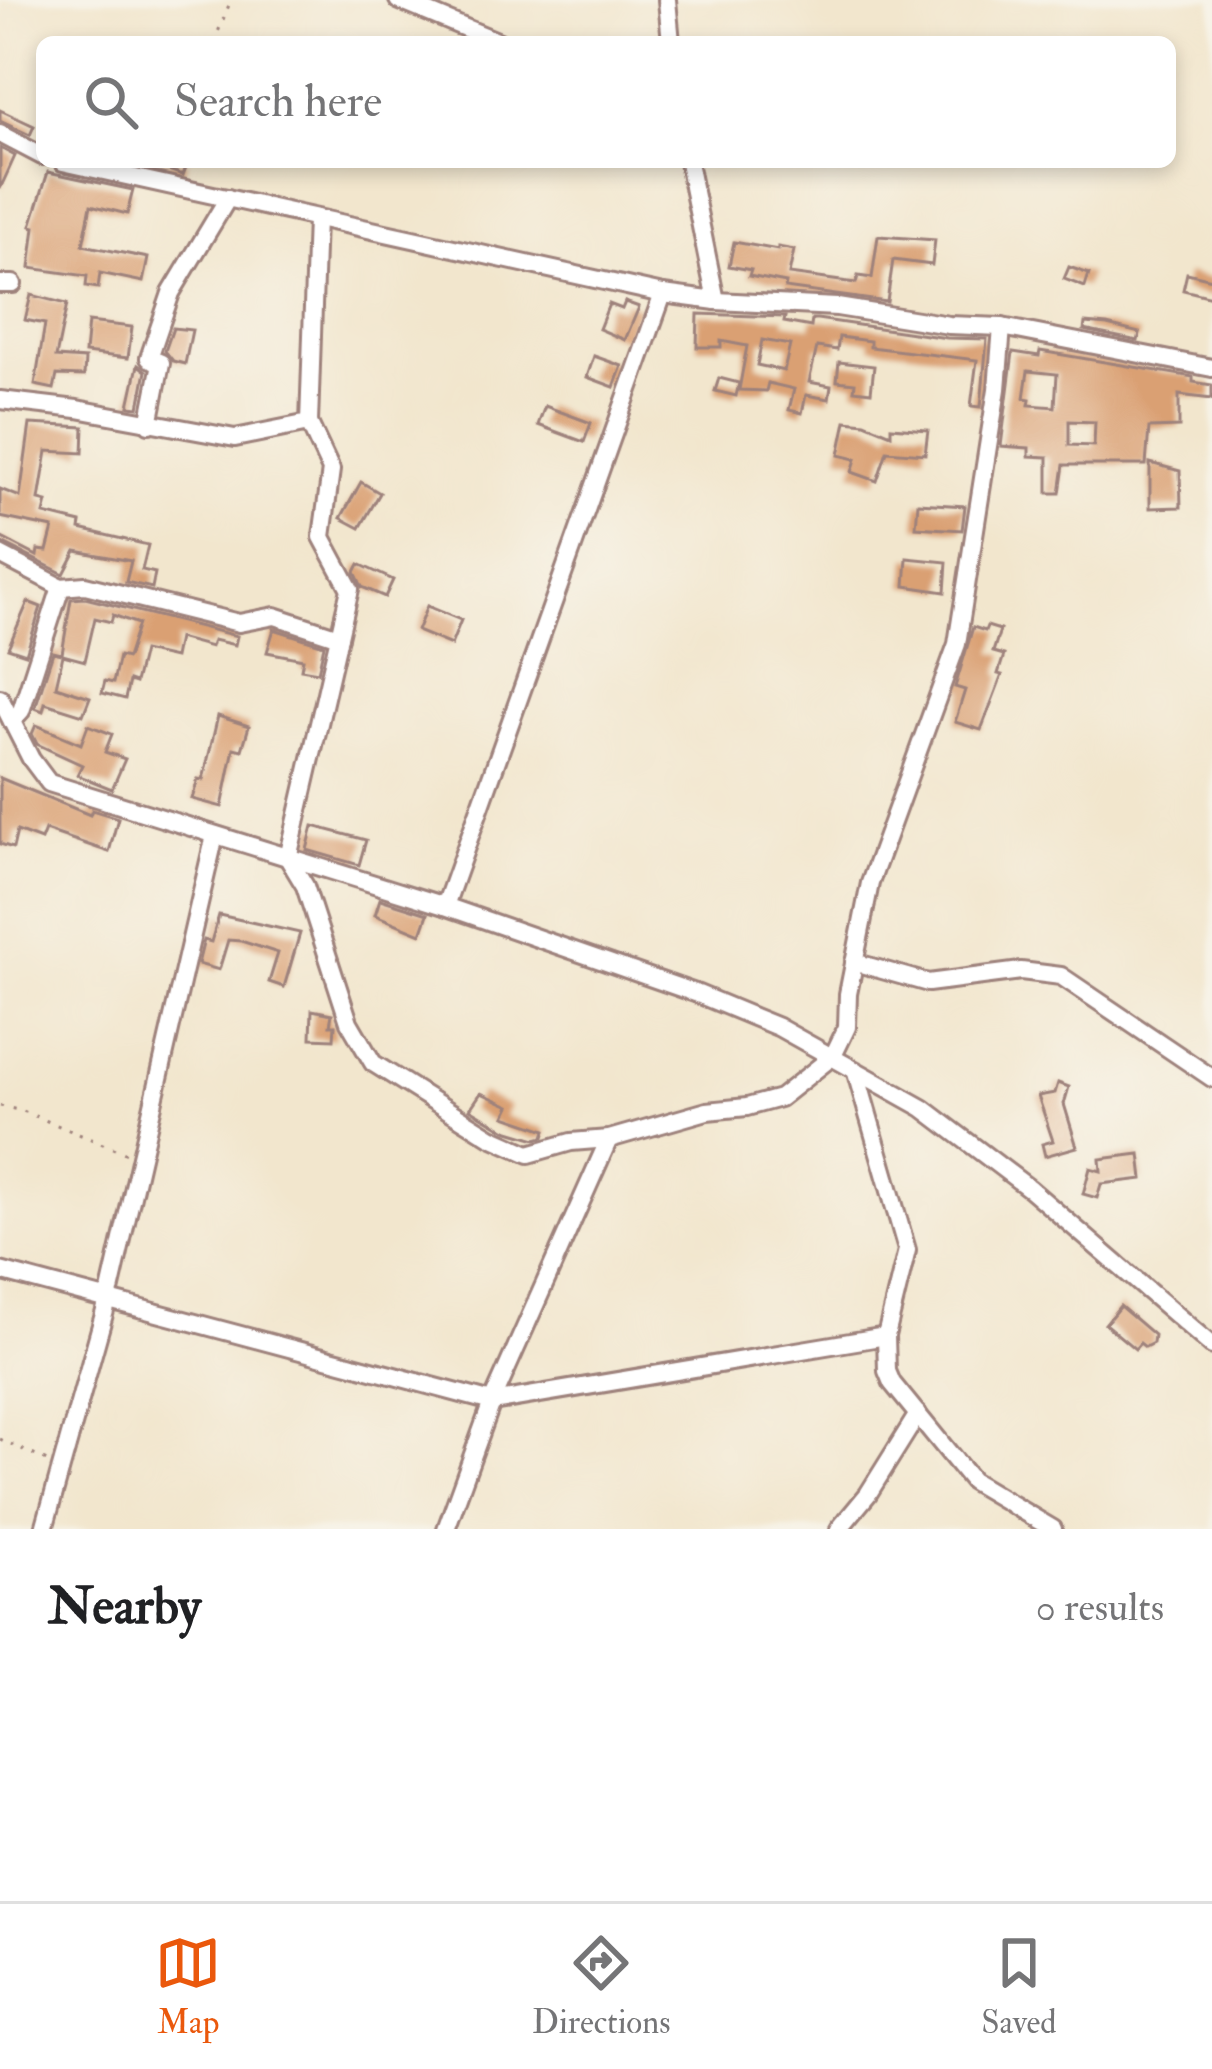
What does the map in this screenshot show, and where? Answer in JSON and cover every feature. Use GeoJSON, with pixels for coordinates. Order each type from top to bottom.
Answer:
{"type":"FeatureCollection","features":[{"type":"Feature","properties":{"kind":"street"},"geometry":{"type":"LineString","coordinates":[[398,0],[485,36]]}},
{"type":"Feature","properties":{"kind":"street"},"geometry":{"type":"LineString","coordinates":[[667,0],[670,36]]}},
{"type":"Feature","properties":{"kind":"street"},"geometry":{"type":"LineString","coordinates":[[0,134],[36,153]]}},
{"type":"Feature","properties":{"kind":"street"},"geometry":{"type":"LineString","coordinates":[[90,168],[662,293],[1002,327],[1212,368]]}},
{"type":"Feature","properties":{"kind":"street"},"geometry":{"type":"LineString","coordinates":[[689,168],[716,301]]}},
{"type":"Feature","properties":{"kind":"street"},"geometry":{"type":"LineString","coordinates":[[149,424],[161,362],[148,358],[171,293],[228,198]]}},
{"type":"Feature","properties":{"kind":"street"},"geometry":{"type":"LineString","coordinates":[[316,219],[309,423],[332,470],[322,537],[350,589],[288,858],[305,886],[349,1022],[373,1064],[491,1137],[529,1154],[780,1097],[833,1057],[847,1027],[870,883],[957,644],[997,388],[1002,327]]}},
{"type":"Feature","properties":{"kind":"street"},"geometry":{"type":"LineString","coordinates":[[445,906],[662,293]]}},
{"type":"Feature","properties":{"kind":"street"},"geometry":{"type":"LineString","coordinates":[[0,400],[235,438],[309,423]]}},
{"type":"Feature","properties":{"kind":"street"},"geometry":{"type":"LineString","coordinates":[[0,555],[61,587],[85,585],[239,623],[275,616],[339,637]]}},
{"type":"Feature","properties":{"kind":"street"},"geometry":{"type":"LineString","coordinates":[[12,722],[22,710],[61,587]]}},
{"type":"Feature","properties":{"kind":"street"},"geometry":{"type":"LineString","coordinates":[[0,698],[49,783],[445,906],[698,994],[778,1027],[923,1108],[1030,1189],[1212,1346]]}},
{"type":"Feature","properties":{"kind":"street"},"geometry":{"type":"LineString","coordinates":[[44,1529],[108,1300],[215,835]]}},
{"type":"Feature","properties":{"kind":"street"},"geometry":{"type":"LineString","coordinates":[[854,962],[928,983],[1021,971],[1061,976],[1212,1078]]}},
{"type":"Feature","properties":{"kind":"street"},"geometry":{"type":"LineString","coordinates":[[856,1073],[907,1250],[886,1336],[892,1383],[972,1481],[1053,1529]]}},
{"type":"Feature","properties":{"kind":"street"},"geometry":{"type":"LineString","coordinates":[[446,1529],[492,1402],[609,1139]]}},
{"type":"Feature","properties":{"kind":"street"},"geometry":{"type":"LineString","coordinates":[[0,1271],[492,1402],[886,1336]]}},
{"type":"Feature","properties":{"kind":"street"},"geometry":{"type":"LineString","coordinates":[[839,1529],[868,1494],[918,1414]]}},
{"type":"Feature","properties":{"kind":"path"},"geometry":{"type":"LineString","coordinates":[[216,36],[231,0]]}},
{"type":"Feature","properties":{"kind":"path"},"geometry":{"type":"LineString","coordinates":[[0,1106],[141,1157]]}},
{"type":"Feature","properties":{"kind":"path"},"geometry":{"type":"LineString","coordinates":[[0,1438],[60,1467]]}},
{"type":"Feature","properties":{"kind":"building"},"geometry":{"type":"Polygon","coordinates":[[[0,110],[34,126],[30,135],[0,121],[0,110]]]}},
{"type":"Feature","properties":{"kind":"building"},"geometry":{"type":"Polygon","coordinates":[[[0,148],[15,156],[0,189],[0,148]]]}},
{"type":"Feature","properties":{"kind":"building"},"geometry":{"type":"Polygon","coordinates":[[[48,172],[133,190],[127,214],[91,205],[83,245],[148,258],[143,282],[100,273],[98,288],[86,286],[87,276],[30,268],[35,227],[31,226],[48,172]]]}},
{"type":"Feature","properties":{"kind":"building"},"geometry":{"type":"Polygon","coordinates":[[[878,236],[935,240],[932,265],[893,260],[887,302],[785,288],[786,283],[749,276],[751,270],[729,266],[734,242],[778,247],[794,250],[789,274],[856,283],[858,276],[872,278],[878,236]]]}},
{"type":"Feature","properties":{"kind":"building"},"geometry":{"type":"Polygon","coordinates":[[[1069,267],[1089,274],[1085,287],[1064,279],[1069,267]]]}},
{"type":"Feature","properties":{"kind":"building"},"geometry":{"type":"Polygon","coordinates":[[[1187,273],[1212,279],[1212,297],[1183,290],[1187,273]]]}},
{"type":"Feature","properties":{"kind":"building"},"geometry":{"type":"Polygon","coordinates":[[[31,295],[67,304],[56,357],[85,359],[84,376],[57,375],[54,389],[35,385],[45,324],[25,320],[31,295]]]}},
{"type":"Feature","properties":{"kind":"building"},"geometry":{"type":"Polygon","coordinates":[[[625,302],[639,307],[625,340],[599,329],[609,304],[622,309],[625,302]]]}},
{"type":"Feature","properties":{"kind":"building"},"geometry":{"type":"Polygon","coordinates":[[[698,314],[785,317],[784,322],[811,327],[812,319],[817,319],[947,338],[987,339],[981,407],[971,406],[977,360],[870,347],[870,341],[839,337],[837,350],[817,347],[809,382],[831,386],[829,399],[806,395],[802,413],[789,410],[794,389],[768,383],[766,391],[739,390],[747,346],[721,341],[721,347],[697,347],[698,314]],[[762,340],[757,365],[784,371],[790,345],[762,340]]]}},
{"type":"Feature","properties":{"kind":"building"},"geometry":{"type":"Polygon","coordinates":[[[88,322],[132,327],[128,358],[85,353],[88,322]]]}},
{"type":"Feature","properties":{"kind":"building"},"geometry":{"type":"Polygon","coordinates":[[[1085,323],[1140,333],[1138,341],[1084,330],[1085,323]]]}},
{"type":"Feature","properties":{"kind":"building"},"geometry":{"type":"Polygon","coordinates":[[[173,328],[192,330],[185,364],[173,361],[165,351],[173,328]]]}},
{"type":"Feature","properties":{"kind":"building"},"geometry":{"type":"Polygon","coordinates":[[[1040,351],[1193,377],[1193,382],[1212,385],[1212,399],[1179,395],[1179,427],[1149,428],[1146,465],[1064,465],[1060,493],[1048,493],[1048,457],[1029,456],[1029,448],[1001,446],[1013,352],[1039,356],[1040,351]],[[1028,371],[1024,398],[1030,399],[1029,405],[1055,407],[1057,374],[1028,371]],[[1069,421],[1069,445],[1094,446],[1095,422],[1069,421]]]}},
{"type":"Feature","properties":{"kind":"building"},"geometry":{"type":"Polygon","coordinates":[[[594,356],[622,366],[614,387],[587,377],[594,356]]]}},
{"type":"Feature","properties":{"kind":"building"},"geometry":{"type":"Polygon","coordinates":[[[839,362],[874,366],[871,392],[854,390],[855,383],[837,381],[839,362]]]}},
{"type":"Feature","properties":{"kind":"building"},"geometry":{"type":"Polygon","coordinates":[[[138,365],[146,371],[139,407],[129,406],[138,365]]]}},
{"type":"Feature","properties":{"kind":"building"},"geometry":{"type":"Polygon","coordinates":[[[719,378],[739,383],[736,396],[715,391],[719,378]]]}},
{"type":"Feature","properties":{"kind":"building"},"geometry":{"type":"Polygon","coordinates":[[[545,406],[591,423],[584,442],[538,425],[545,406]]]}},
{"type":"Feature","properties":{"kind":"building"},"geometry":{"type":"Polygon","coordinates":[[[846,421],[891,434],[891,427],[928,430],[925,454],[887,451],[877,481],[852,472],[856,459],[839,455],[846,421]]]}},
{"type":"Feature","properties":{"kind":"building"},"geometry":{"type":"Polygon","coordinates":[[[30,424],[84,427],[83,453],[47,451],[39,500],[47,502],[44,514],[81,523],[80,529],[148,545],[142,570],[155,573],[152,588],[126,582],[131,561],[76,551],[64,574],[0,542],[0,537],[37,556],[38,550],[47,551],[53,528],[0,517],[0,489],[20,497],[30,424]]]}},
{"type":"Feature","properties":{"kind":"building"},"geometry":{"type":"Polygon","coordinates":[[[1150,463],[1180,471],[1181,507],[1150,508],[1150,463]]]}},
{"type":"Feature","properties":{"kind":"building"},"geometry":{"type":"Polygon","coordinates":[[[361,482],[380,493],[360,528],[341,518],[361,482]]]}},
{"type":"Feature","properties":{"kind":"building"},"geometry":{"type":"Polygon","coordinates":[[[918,503],[965,506],[962,530],[916,527],[918,503]]]}},
{"type":"Feature","properties":{"kind":"building"},"geometry":{"type":"Polygon","coordinates":[[[907,558],[947,562],[945,592],[905,586],[907,558]]]}},
{"type":"Feature","properties":{"kind":"building"},"geometry":{"type":"Polygon","coordinates":[[[359,564],[393,580],[385,597],[362,587],[355,572],[359,564]]]}},
{"type":"Feature","properties":{"kind":"building"},"geometry":{"type":"Polygon","coordinates":[[[85,598],[237,636],[235,645],[213,640],[211,647],[178,638],[174,658],[143,651],[135,683],[129,681],[125,699],[102,693],[105,681],[113,683],[119,656],[127,658],[138,624],[113,615],[111,622],[95,618],[85,661],[63,655],[56,686],[90,697],[83,715],[45,703],[43,711],[35,708],[53,652],[62,654],[71,599],[85,598]]]}},
{"type":"Feature","properties":{"kind":"building"},"geometry":{"type":"Polygon","coordinates":[[[28,602],[41,607],[26,654],[8,648],[28,602]]]}},
{"type":"Feature","properties":{"kind":"building"},"geometry":{"type":"Polygon","coordinates":[[[427,606],[461,620],[451,645],[417,631],[427,606]]]}},
{"type":"Feature","properties":{"kind":"building"},"geometry":{"type":"Polygon","coordinates":[[[987,626],[1000,630],[993,652],[1004,655],[998,674],[1002,675],[981,730],[955,722],[965,690],[955,687],[973,627],[985,631],[987,626]]]}},
{"type":"Feature","properties":{"kind":"building"},"geometry":{"type":"Polygon","coordinates":[[[274,629],[324,645],[318,672],[301,669],[303,659],[267,652],[274,629]]]}},
{"type":"Feature","properties":{"kind":"building"},"geometry":{"type":"Polygon","coordinates":[[[218,716],[249,726],[242,750],[234,748],[222,807],[192,799],[198,779],[203,780],[218,716]]]}},
{"type":"Feature","properties":{"kind":"building"},"geometry":{"type":"Polygon","coordinates":[[[36,725],[81,744],[88,725],[112,734],[105,752],[125,759],[112,789],[77,775],[82,765],[37,744],[32,734],[36,725]]]}},
{"type":"Feature","properties":{"kind":"building"},"geometry":{"type":"Polygon","coordinates":[[[0,778],[90,815],[92,810],[118,818],[109,852],[45,830],[41,840],[17,831],[13,848],[0,844],[0,778]]]}},
{"type":"Feature","properties":{"kind":"building"},"geometry":{"type":"Polygon","coordinates":[[[313,826],[366,840],[359,865],[307,850],[313,826]]]}},
{"type":"Feature","properties":{"kind":"building"},"geometry":{"type":"Polygon","coordinates":[[[380,899],[428,914],[421,934],[375,915],[380,899]]]}},
{"type":"Feature","properties":{"kind":"building"},"geometry":{"type":"Polygon","coordinates":[[[219,915],[300,933],[284,987],[269,982],[278,953],[241,941],[228,940],[219,970],[198,964],[204,940],[211,942],[219,915]]]}},
{"type":"Feature","properties":{"kind":"building"},"geometry":{"type":"Polygon","coordinates":[[[312,1010],[332,1014],[334,1039],[311,1038],[312,1010]]]}},
{"type":"Feature","properties":{"kind":"building"},"geometry":{"type":"Polygon","coordinates":[[[1058,1083],[1069,1087],[1064,1104],[1077,1147],[1045,1156],[1042,1144],[1053,1141],[1038,1096],[1055,1093],[1058,1083]]]}},
{"type":"Feature","properties":{"kind":"building"},"geometry":{"type":"Polygon","coordinates":[[[481,1093],[510,1106],[505,1116],[546,1130],[544,1137],[506,1130],[470,1109],[481,1093]]]}},
{"type":"Feature","properties":{"kind":"building"},"geometry":{"type":"Polygon","coordinates":[[[1140,1154],[1143,1179],[1101,1184],[1097,1198],[1083,1194],[1090,1168],[1101,1171],[1100,1159],[1140,1154]]]}},
{"type":"Feature","properties":{"kind":"building"},"geometry":{"type":"Polygon","coordinates":[[[1120,1306],[1154,1335],[1153,1343],[1145,1347],[1140,1343],[1135,1349],[1105,1324],[1120,1306]]]}}]}
